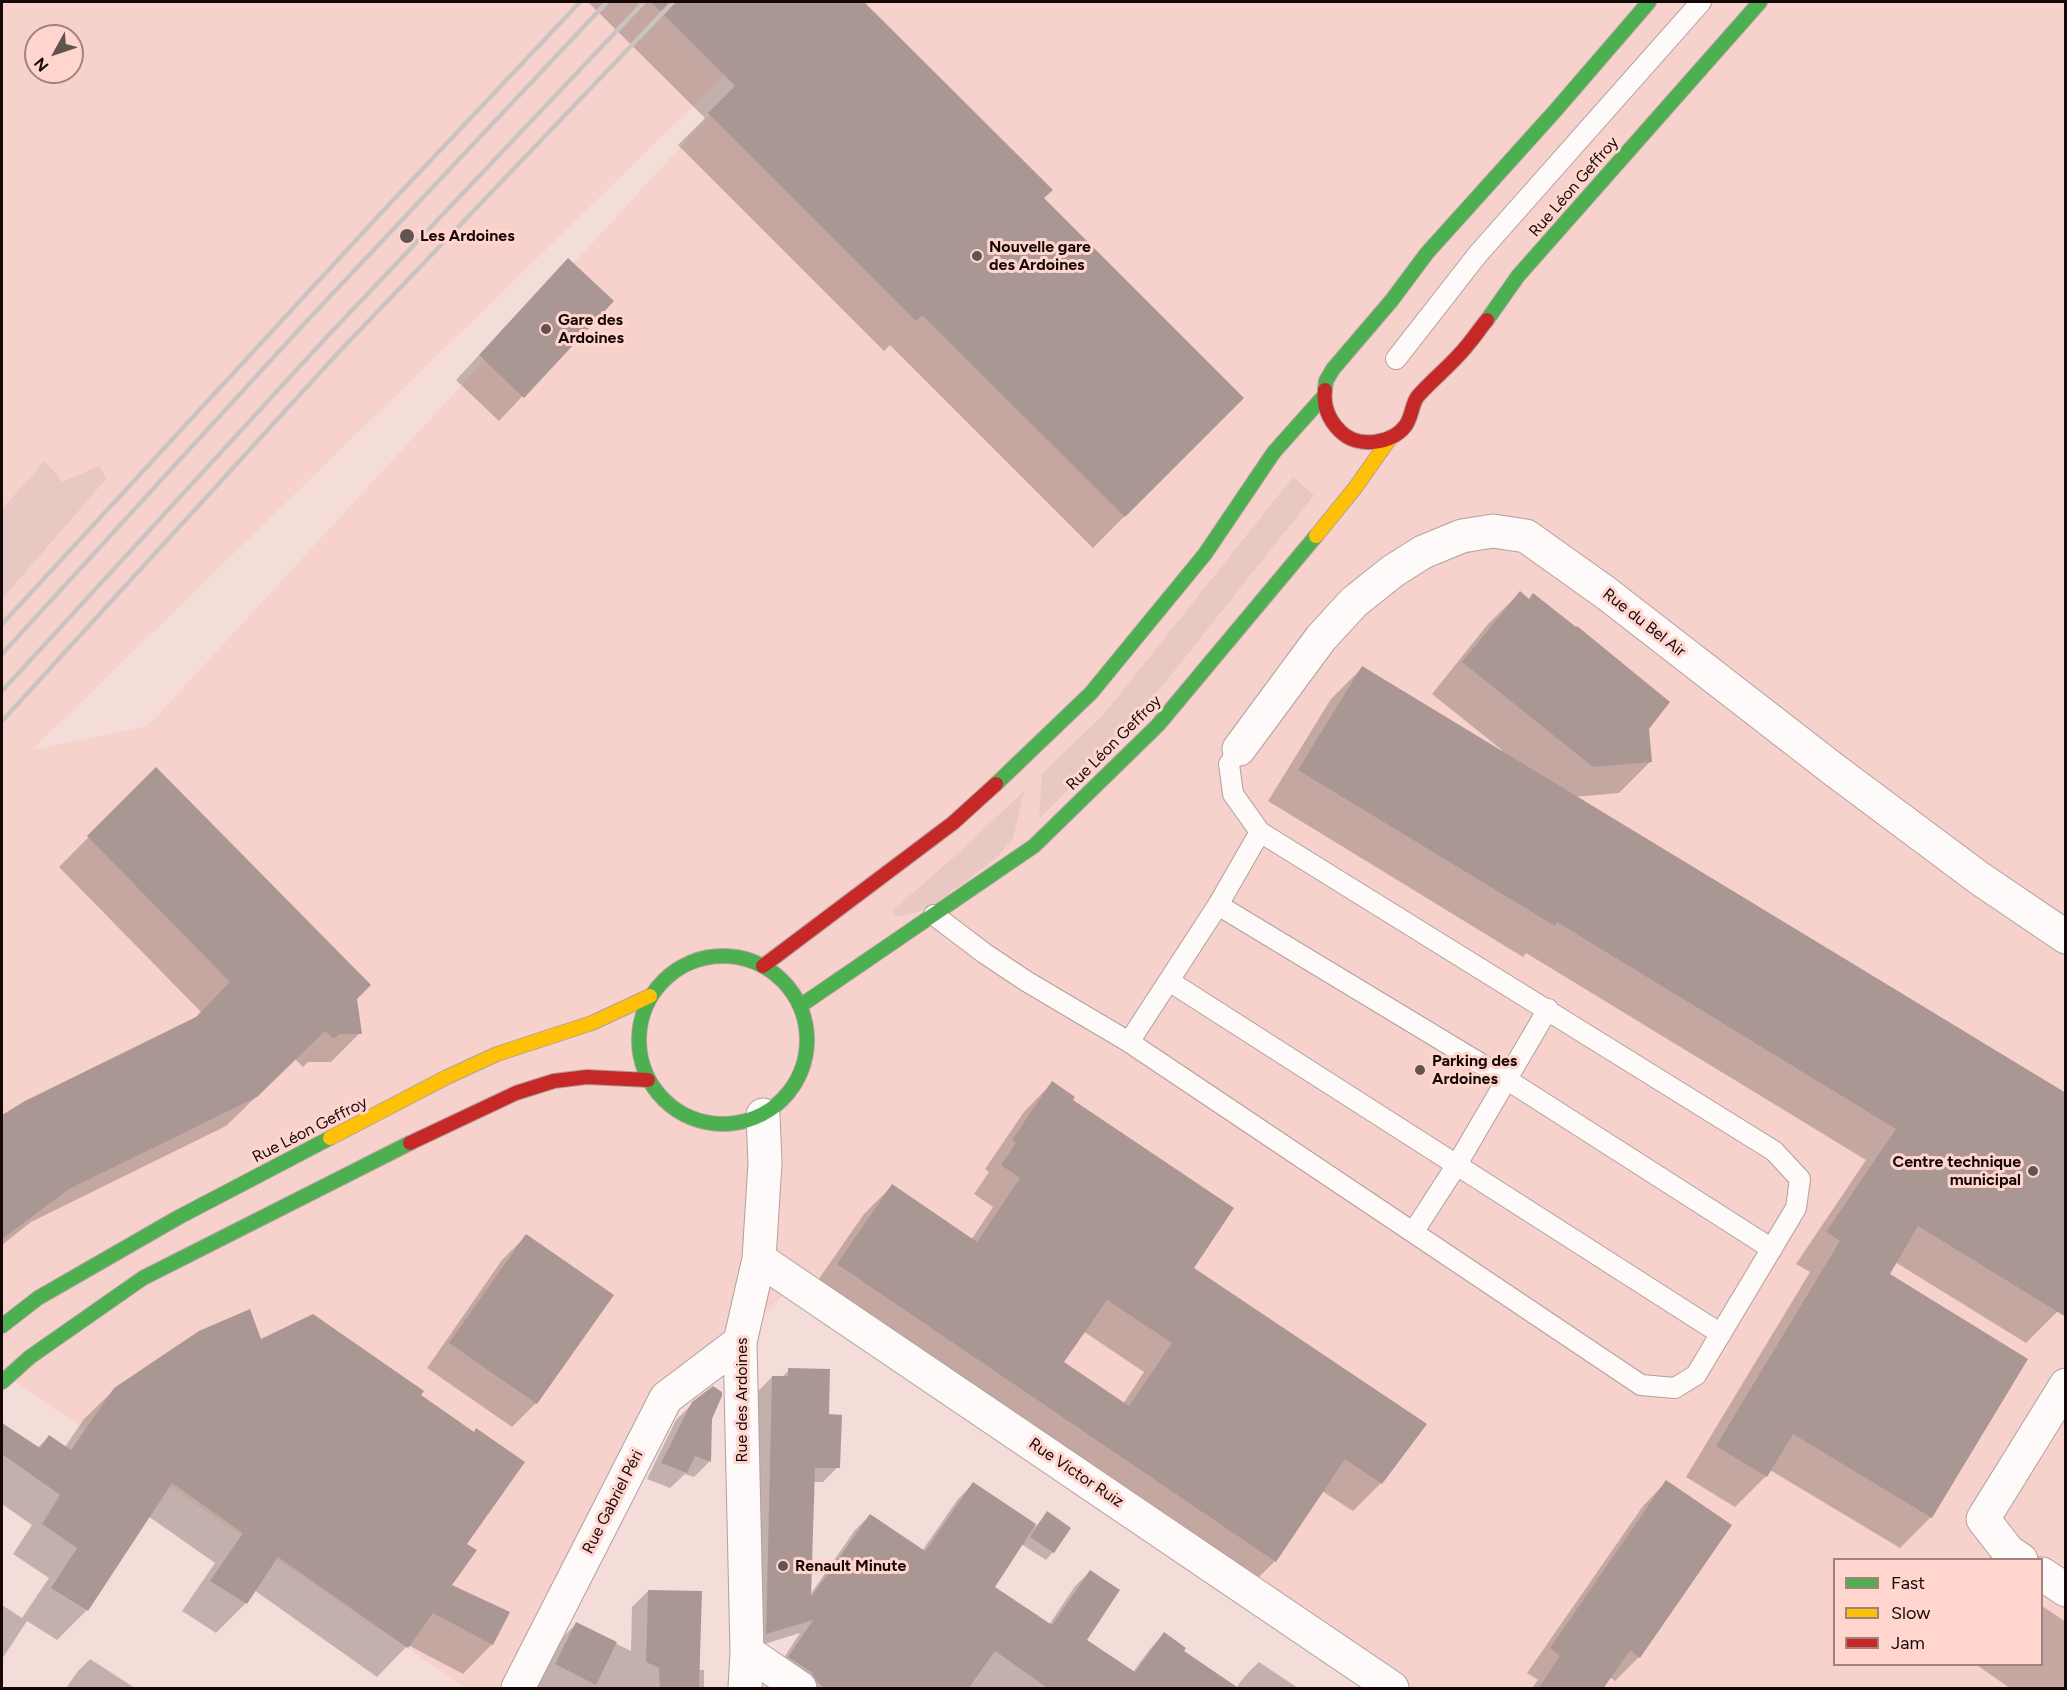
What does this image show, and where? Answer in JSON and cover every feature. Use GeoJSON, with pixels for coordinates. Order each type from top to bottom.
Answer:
{"type":"FeatureCollection","features":[{"type":"Feature","properties":{"kind":"street"},"geometry":{"type":"LineString","coordinates":[[1391,437],[1370,443],[1345,436],[1339,430],[1329,417],[1324,396],[1326,381],[1333,369],[1392,300],[1427,253],[1555,111],[1649,2]]}},
{"type":"Feature","properties":{"kind":"street","name":"Rue Léon Geffroy"},"geometry":{"type":"LineString","coordinates":[[800,1006],[1034,846],[1158,725],[1355,488],[1391,437],[1405,427],[1413,412],[1416,398],[1470,343],[1518,276],[1761,2]]}},
{"type":"Feature","properties":{"kind":"street"},"geometry":{"type":"LineString","coordinates":[[763,966],[952,823],[1090,693],[1205,554],[1274,452],[1324,396]]}},
{"type":"Feature","properties":{"kind":"street","name":"Rue du Bel Air"},"geometry":{"type":"LineString","coordinates":[[1239,749],[1321,638],[1354,602],[1393,571],[1424,552],[1462,536],[1493,531],[1526,536],[1606,593],[1824,762],[1979,878],[2066,937]]}},
{"type":"Feature","properties":{"kind":"street"},"geometry":{"type":"LineString","coordinates":[[739,957],[763,966],[786,985],[800,1006],[806,1025],[806,1053],[802,1070],[787,1095],[763,1114],[735,1124],[708,1123],[678,1112],[648,1080],[638,1049],[640,1024],[650,996],[668,975],[702,958],[739,957]]}},
{"type":"Feature","properties":{"kind":"street","name":"Rue Léon Geffroy"},"geometry":{"type":"LineString","coordinates":[[2,1326],[38,1298],[179,1217],[447,1077],[497,1054],[592,1023],[650,996]]}},
{"type":"Feature","properties":{"kind":"street"},"geometry":{"type":"LineString","coordinates":[[2,1382],[30,1357],[143,1278],[382,1156],[516,1093],[554,1081],[587,1077],[648,1080]]}},
{"type":"Feature","properties":{"kind":"street","name":"Rue des Ardoines"},"geometry":{"type":"LineString","coordinates":[[745,1689],[747,1652],[740,1342],[759,1259],[765,1163],[763,1114]]}},
{"type":"Feature","properties":{"kind":"street","name":"Rue Victor Ruiz"},"geometry":{"type":"LineString","coordinates":[[759,1259],[1392,1689]]}},
{"type":"Feature","properties":{"kind":"street","name":"Rue Gabriel Péri"},"geometry":{"type":"LineString","coordinates":[[518,1689],[666,1398],[740,1342]]}},
{"type":"Feature","properties":{"kind":"street"},"geometry":{"type":"LineString","coordinates":[[2018,1558],[2008,1551],[1983,1519],[2066,1385]]}},
{"type":"Feature","properties":{"kind":"street"},"geometry":{"type":"LineString","coordinates":[[2043,1575],[2066,1590]]}},
{"type":"Feature","properties":{"kind":"street"},"geometry":{"type":"LineString","coordinates":[[747,1652],[800,1689]]}},
{"type":"Feature","properties":{"kind":"lane"},"geometry":{"type":"LineString","coordinates":[[1396,359],[1478,254],[1701,2]]}},
{"type":"Feature","properties":{"kind":"lane"},"geometry":{"type":"LineString","coordinates":[[934,915],[1026,981],[1130,1042],[1641,1385],[1675,1388],[1696,1375],[1796,1208],[1800,1179],[1774,1151],[1260,832],[1233,794],[1229,764],[1239,749]]}},
{"type":"Feature","properties":{"kind":"lane"},"geometry":{"type":"LineString","coordinates":[[1130,1042],[1218,905],[1260,832]]}},
{"type":"Feature","properties":{"kind":"lane"},"geometry":{"type":"LineString","coordinates":[[1218,905],[1506,1079],[1772,1249]]}},
{"type":"Feature","properties":{"kind":"lane"},"geometry":{"type":"LineString","coordinates":[[1169,981],[1721,1334]]}},
{"type":"Feature","properties":{"kind":"lane"},"geometry":{"type":"LineString","coordinates":[[1414,1232],[1456,1166],[1548,1009]]}},
{"type":"Feature","properties":{"kind":"shaded area"},"geometry":{"type":"Polygon","coordinates":[[[2,2],[800,2],[32,750],[148,726],[814,2],[2065,2],[2065,1688],[1392,1688],[795,1282],[740,1342],[666,1398],[518,1688],[466,1688],[2,1373],[2,2]]]}},
{"type":"Feature","properties":{"kind":"shaded area"},"geometry":{"type":"Polygon","coordinates":[[[45,461],[62,482],[99,466],[106,479],[2,599],[2,509],[45,461]]]}},
{"type":"Feature","properties":{"kind":"shaded area"},"geometry":{"type":"Polygon","coordinates":[[[1293,477],[1314,495],[1125,733],[1039,819],[1042,774],[1105,713],[1293,477]]]}},
{"type":"Feature","properties":{"kind":"shaded area"},"geometry":{"type":"Polygon","coordinates":[[[1024,791],[1013,839],[996,858],[928,909],[897,917],[892,911],[953,858],[1024,791]]]}},
{"type":"Feature","properties":{"kind":"building","name":"Nouvelle gare des Ardoines"},"geometry":{"type":"Polygon","coordinates":[[[651,2],[864,2],[1053,190],[1044,198],[1244,398],[1125,517],[922,315],[916,321],[708,113],[735,86],[651,2]]]}},
{"type":"Feature","properties":{"kind":"building","name":"Gare des Ardoines"},"geometry":{"type":"Polygon","coordinates":[[[568,258],[614,301],[524,398],[479,355],[568,258]]]}},
{"type":"Feature","properties":{"kind":"building"},"geometry":{"type":"Polygon","coordinates":[[[1520,591],[1529,599],[1533,593],[1670,702],[1649,729],[1652,762],[1593,767],[1462,662],[1520,591]]]}},
{"type":"Feature","properties":{"kind":"building"},"geometry":{"type":"Polygon","coordinates":[[[1362,666],[2066,1093],[2066,1317],[1918,1226],[1890,1274],[2028,1359],[1932,1518],[1793,1434],[1767,1477],[1716,1446],[1840,1241],[1826,1232],[1896,1129],[1557,922],[1555,926],[1298,770],[1362,666]]]}},
{"type":"Feature","properties":{"kind":"building"},"geometry":{"type":"Polygon","coordinates":[[[156,767],[371,985],[357,999],[362,1034],[339,1034],[334,1039],[325,1031],[257,1097],[69,1189],[2,1239],[2,1115],[25,1101],[196,1017],[230,982],[87,836],[156,767]]]}},
{"type":"Feature","properties":{"kind":"building"},"geometry":{"type":"Polygon","coordinates":[[[1052,1081],[1075,1097],[1073,1100],[1234,1208],[1194,1268],[1427,1424],[1382,1484],[1345,1459],[1276,1562],[837,1264],[892,1184],[977,1242],[1020,1178],[1001,1165],[1016,1143],[1012,1140],[1052,1081]],[[1107,1300],[1064,1362],[1129,1406],[1172,1343],[1107,1300]]]}},
{"type":"Feature","properties":{"kind":"building"},"geometry":{"type":"Polygon","coordinates":[[[526,1234],[614,1295],[537,1404],[449,1343],[526,1234]]]}},
{"type":"Feature","properties":{"kind":"building"},"geometry":{"type":"Polygon","coordinates":[[[250,1309],[261,1339],[313,1314],[424,1391],[421,1395],[474,1432],[476,1428],[525,1462],[467,1544],[477,1550],[452,1585],[510,1612],[493,1645],[433,1613],[408,1648],[278,1557],[247,1604],[210,1581],[243,1533],[172,1483],[88,1611],[51,1588],[77,1548],[42,1524],[60,1495],[2,1454],[2,1423],[40,1448],[49,1435],[71,1450],[114,1388],[199,1331],[250,1309]]]}},
{"type":"Feature","properties":{"kind":"building"},"geometry":{"type":"Polygon","coordinates":[[[788,1368],[830,1369],[829,1414],[842,1415],[840,1468],[815,1468],[811,1597],[870,1514],[925,1551],[973,1482],[1036,1524],[995,1587],[1052,1625],[1090,1570],[1120,1590],[1087,1640],[1135,1672],[1164,1632],[1186,1648],[1184,1651],[1240,1689],[1049,1689],[995,1651],[968,1689],[826,1689],[818,1683],[811,1672],[788,1657],[813,1620],[766,1634],[772,1376],[788,1376],[788,1368]]]}},
{"type":"Feature","properties":{"kind":"building"},"geometry":{"type":"Polygon","coordinates":[[[713,1386],[722,1392],[722,1396],[712,1419],[711,1462],[695,1456],[687,1473],[661,1463],[692,1402],[713,1386]]]}},
{"type":"Feature","properties":{"kind":"building"},"geometry":{"type":"Polygon","coordinates":[[[1666,1480],[1732,1525],[1640,1658],[1630,1650],[1603,1689],[1538,1689],[1560,1656],[1550,1648],[1666,1480]]]}},
{"type":"Feature","properties":{"kind":"building"},"geometry":{"type":"Polygon","coordinates":[[[1047,1511],[1071,1528],[1054,1553],[1030,1537],[1047,1511]]]}},
{"type":"Feature","properties":{"kind":"building"},"geometry":{"type":"Polygon","coordinates":[[[648,1590],[702,1591],[699,1689],[660,1689],[659,1668],[646,1662],[648,1590]]]}},
{"type":"Feature","properties":{"kind":"building"},"geometry":{"type":"Polygon","coordinates":[[[576,1622],[617,1642],[596,1685],[555,1664],[576,1622]]]}},
{"type":"Feature","properties":{"kind":"railway"},"geometry":{"type":"LineString","coordinates":[[2,624],[382,212],[580,2]]}},
{"type":"Feature","properties":{"kind":"railway"},"geometry":{"type":"LineString","coordinates":[[2,654],[305,323],[607,2]]}},
{"type":"Feature","properties":{"kind":"railway"},"geometry":{"type":"LineString","coordinates":[[2,691],[323,341],[644,2]]}},
{"type":"Feature","properties":{"kind":"railway"},"geometry":{"type":"LineString","coordinates":[[2,721],[337,354],[673,2]]}},
{"type":"Feature","properties":{"kind":"traffic: fast"},"geometry":{"type":"LineString","coordinates":[[1325,390],[1326,381],[1333,369],[1392,300],[1427,253],[1555,111],[1649,2]]}},
{"type":"Feature","properties":{"kind":"traffic: fast"},"geometry":{"type":"LineString","coordinates":[[1487,320],[1518,276],[1760,2]]}},
{"type":"Feature","properties":{"kind":"traffic: fast"},"geometry":{"type":"LineString","coordinates":[[996,784],[1091,693],[1205,554],[1274,452],[1324,396]]}},
{"type":"Feature","properties":{"kind":"traffic: fast"},"geometry":{"type":"LineString","coordinates":[[800,1006],[1034,846],[1158,725],[1316,536]]}},
{"type":"Feature","properties":{"kind":"traffic: fast"},"geometry":{"type":"LineString","coordinates":[[723,956],[755,963],[769,970],[782,981],[793,994],[800,1008],[807,1040],[800,1072],[793,1086],[782,1099],[769,1110],[755,1117],[723,1124],[691,1117],[677,1110],[664,1099],[653,1086],[646,1072],[639,1040],[646,1008],[653,994],[664,981],[677,970],[691,963],[723,956]]}},
{"type":"Feature","properties":{"kind":"traffic: fast"},"geometry":{"type":"LineString","coordinates":[[2,1326],[38,1298],[179,1217],[330,1138]]}},
{"type":"Feature","properties":{"kind":"traffic: fast"},"geometry":{"type":"LineString","coordinates":[[2,1382],[30,1357],[143,1278],[410,1143]]}},
{"type":"Feature","properties":{"kind":"traffic: slow"},"geometry":{"type":"LineString","coordinates":[[1316,536],[1355,488],[1391,437]]}},
{"type":"Feature","properties":{"kind":"traffic: slow"},"geometry":{"type":"LineString","coordinates":[[330,1138],[447,1077],[497,1054],[592,1023],[650,996]]}},
{"type":"Feature","properties":{"kind":"traffic: jam"},"geometry":{"type":"LineString","coordinates":[[1325,390],[1325,402],[1330,417],[1336,427],[1347,437],[1365,442],[1384,440],[1406,425],[1418,396],[1458,356],[1487,320]]}},
{"type":"Feature","properties":{"kind":"traffic: jam"},"geometry":{"type":"LineString","coordinates":[[763,966],[953,823],[996,784]]}},
{"type":"Feature","properties":{"kind":"traffic: jam"},"geometry":{"type":"LineString","coordinates":[[410,1143],[516,1093],[554,1081],[587,1077],[648,1080]]}},
{"type":"Feature","properties":{"kind":"place","name":"Les Ardoines"},"geometry":{"type":"Point","coordinates":[407,236]}},
{"type":"Feature","properties":{"kind":"place","name":"Nouvelle gare des Ardoines"},"geometry":{"type":"Point","coordinates":[977,256]}},
{"type":"Feature","properties":{"kind":"place","name":"Gare des Ardoines"},"geometry":{"type":"Point","coordinates":[546,329]}},
{"type":"Feature","properties":{"kind":"place","name":"Parking des Ardoines"},"geometry":{"type":"Point","coordinates":[1420,1070]}},
{"type":"Feature","properties":{"kind":"place","name":"Centre technique municipal"},"geometry":{"type":"Point","coordinates":[2033,1171]}},
{"type":"Feature","properties":{"kind":"place","name":"Renault Minute"},"geometry":{"type":"Point","coordinates":[783,1566]}}]}
